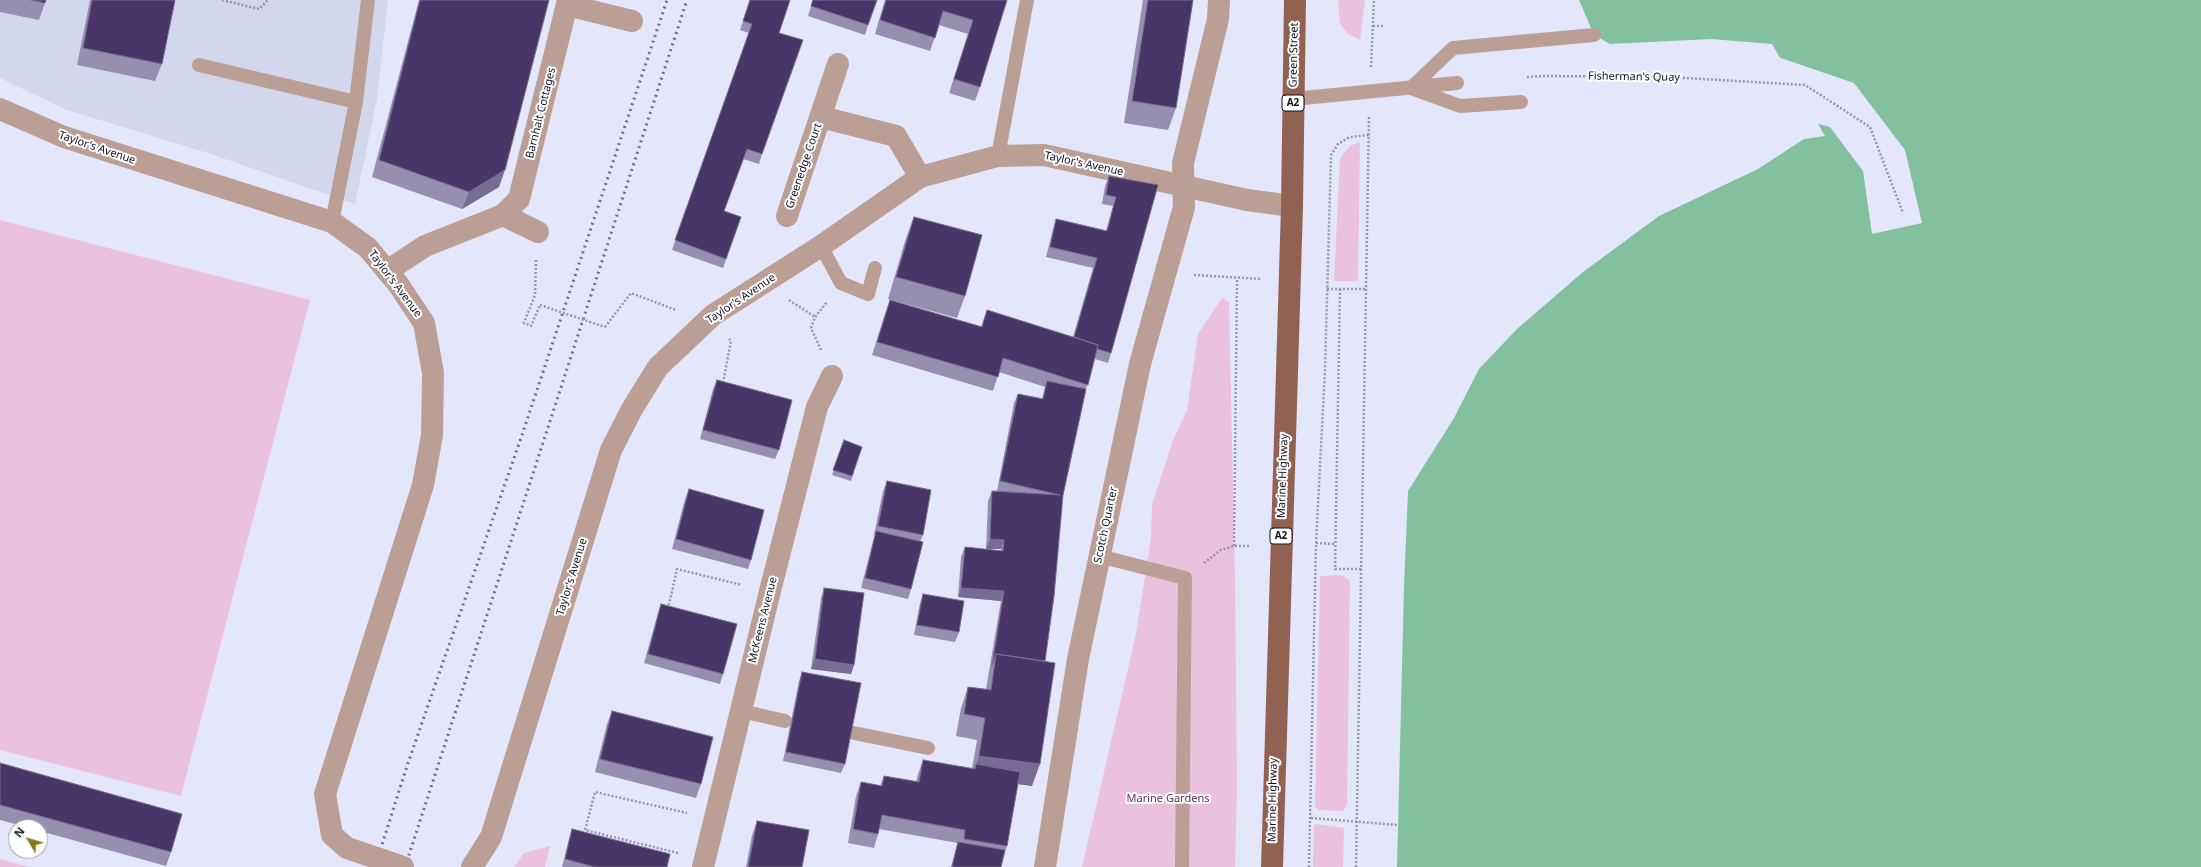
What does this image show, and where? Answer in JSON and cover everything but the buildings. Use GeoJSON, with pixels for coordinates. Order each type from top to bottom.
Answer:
{"type":"FeatureCollection","features":[{"type":"Feature","properties":{"kind":"main road","name":"Green Street"},"geometry":{"type":"LineString","coordinates":[[1292,206],[1295,0]]}},
{"type":"Feature","properties":{"kind":"main road","name":"Marine Highway"},"geometry":{"type":"LineString","coordinates":[[1272,867],[1292,206]]}},
{"type":"Feature","properties":{"kind":"street"},"geometry":{"type":"LineString","coordinates":[[1184,186],[1183,163],[1218,19],[1219,0]]}},
{"type":"Feature","properties":{"kind":"street","name":"Barnhalt Cottages"},"geometry":{"type":"LineString","coordinates":[[388,271],[425,246],[503,215],[519,199],[568,2],[632,21]]}},
{"type":"Feature","properties":{"kind":"street","name":"Greenedge Court"},"geometry":{"type":"LineString","coordinates":[[787,216],[838,64]]}},
{"type":"Feature","properties":{"kind":"street","name":"Taylor's Avenue"},"geometry":{"type":"LineString","coordinates":[[0,109],[64,138],[332,222],[368,248],[388,271],[424,323],[433,373],[432,435],[423,484],[325,794],[332,835],[347,848],[403,867]]}},
{"type":"Feature","properties":{"kind":"street","name":"Greenedge Court"},"geometry":{"type":"LineString","coordinates":[[821,117],[896,136],[920,177]]}},
{"type":"Feature","properties":{"kind":"street","name":"Taylor's Avenue"},"geometry":{"type":"LineString","coordinates":[[472,867],[491,837],[611,450],[632,409],[658,367],[710,318],[821,246],[920,177],[998,156],[1044,155],[1247,200],[1292,206]]}},
{"type":"Feature","properties":{"kind":"street","name":"Scotch Quarter"},"geometry":{"type":"LineString","coordinates":[[1045,867],[1078,659],[1099,556],[1140,364],[1184,208],[1184,186]]}},
{"type":"Feature","properties":{"kind":"street"},"geometry":{"type":"LineString","coordinates":[[503,215],[538,232]]}},
{"type":"Feature","properties":{"kind":"street","name":"McKeens Avenue"},"geometry":{"type":"LineString","coordinates":[[704,863],[770,591],[817,407],[832,376]]}},
{"type":"Feature","properties":{"kind":"lane"},"geometry":{"type":"LineString","coordinates":[[332,222],[356,102],[368,0]]}},
{"type":"Feature","properties":{"kind":"lane"},"geometry":{"type":"LineString","coordinates":[[998,156],[1027,0]]}},
{"type":"Feature","properties":{"kind":"lane"},"geometry":{"type":"LineString","coordinates":[[1411,88],[1453,48],[1594,35]]}},
{"type":"Feature","properties":{"kind":"lane"},"geometry":{"type":"LineString","coordinates":[[199,65],[356,102]]}},
{"type":"Feature","properties":{"kind":"lane"},"geometry":{"type":"LineString","coordinates":[[1293,99],[1456,83]]}},
{"type":"Feature","properties":{"kind":"lane"},"geometry":{"type":"LineString","coordinates":[[1411,88],[1460,106],[1521,102]]}},
{"type":"Feature","properties":{"kind":"lane"},"geometry":{"type":"LineString","coordinates":[[821,246],[841,284],[868,294],[875,268]]}},
{"type":"Feature","properties":{"kind":"lane"},"geometry":{"type":"LineString","coordinates":[[1099,556],[1185,578],[1182,867]]}},
{"type":"Feature","properties":{"kind":"lane"},"geometry":{"type":"LineString","coordinates":[[741,712],[786,720]]}},
{"type":"Feature","properties":{"kind":"lane"},"geometry":{"type":"LineString","coordinates":[[854,733],[928,748]]}},
{"type":"Feature","properties":{"kind":"path"},"geometry":{"type":"LineString","coordinates":[[222,0],[259,9],[268,0]]}},
{"type":"Feature","properties":{"kind":"path"},"geometry":{"type":"LineString","coordinates":[[1356,867],[1369,91],[1374,0]]}},
{"type":"Feature","properties":{"kind":"path"},"geometry":{"type":"LineString","coordinates":[[1373,26],[1385,26]]}},
{"type":"Feature","properties":{"kind":"path","name":"Fisherman's Quay"},"geometry":{"type":"LineString","coordinates":[[1520,78],[1544,76],[1668,77],[1805,85],[1870,127],[1904,213]]}},
{"type":"Feature","properties":{"kind":"path"},"geometry":{"type":"LineString","coordinates":[[1309,867],[1316,543],[1325,370],[1331,154],[1338,144],[1350,137],[1369,135]]}},
{"type":"Feature","properties":{"kind":"path"},"geometry":{"type":"LineString","coordinates":[[538,232],[535,295],[524,323],[531,326],[540,305],[605,327],[631,293],[710,318],[731,341],[722,383],[729,385]]}},
{"type":"Feature","properties":{"kind":"path"},"geometry":{"type":"LineString","coordinates":[[1167,272],[1238,279],[1289,279]]}},
{"type":"Feature","properties":{"kind":"path"},"geometry":{"type":"LineString","coordinates":[[1234,546],[1238,279]]}},
{"type":"Feature","properties":{"kind":"path"},"geometry":{"type":"LineString","coordinates":[[832,376],[811,328],[815,317],[841,284]]}},
{"type":"Feature","properties":{"kind":"path"},"geometry":{"type":"LineString","coordinates":[[1327,289],[1366,289]]}},
{"type":"Feature","properties":{"kind":"path"},"geometry":{"type":"LineString","coordinates":[[1340,290],[1335,569],[1362,569]]}},
{"type":"Feature","properties":{"kind":"path"},"geometry":{"type":"LineString","coordinates":[[1316,543],[1335,544]]}},
{"type":"Feature","properties":{"kind":"path"},"geometry":{"type":"LineString","coordinates":[[1185,578],[1221,550],[1234,546],[1249,546]]}},
{"type":"Feature","properties":{"kind":"path"},"geometry":{"type":"LineString","coordinates":[[676,611],[668,609],[677,570],[770,591]]}},
{"type":"Feature","properties":{"kind":"path"},"geometry":{"type":"LineString","coordinates":[[704,863],[585,830],[595,792],[714,820]]}},
{"type":"Feature","properties":{"kind":"path"},"geometry":{"type":"LineString","coordinates":[[1311,818],[1398,825]]}},
{"type":"Feature","properties":{"kind":"shaded area"},"geometry":{"type":"Polygon","coordinates":[[[0,0],[388,0],[377,99],[355,204],[208,153],[67,110],[0,78],[0,0]]]}},
{"type":"Feature","properties":{"kind":"shaded area"},"geometry":{"type":"Polygon","coordinates":[[[1579,0],[2201,0],[2201,867],[1397,867],[1408,491],[1454,418],[1479,369],[1517,329],[1583,272],[1659,216],[1758,169],[1804,139],[1825,136],[1772,44],[1711,39],[1610,44],[1594,35],[1579,0]]]}},
{"type":"Feature","properties":{"kind":"green space"},"geometry":{"type":"Polygon","coordinates":[[[1338,0],[1365,0],[1360,40],[1348,34],[1340,24],[1338,0]]]}},
{"type":"Feature","properties":{"kind":"green space"},"geometry":{"type":"Polygon","coordinates":[[[1360,142],[1358,281],[1334,281],[1340,158],[1350,146],[1360,142]]]}},
{"type":"Feature","properties":{"kind":"green space"},"geometry":{"type":"Polygon","coordinates":[[[0,220],[310,300],[181,796],[0,750],[0,220]]]}},
{"type":"Feature","properties":{"kind":"green space","name":"Marine Gardens"},"geometry":{"type":"Polygon","coordinates":[[[1222,298],[1229,302],[1235,579],[1237,787],[1235,867],[1082,867],[1136,634],[1151,538],[1152,505],[1173,440],[1187,410],[1198,334],[1222,298]]]}},
{"type":"Feature","properties":{"kind":"green space"},"geometry":{"type":"Polygon","coordinates":[[[1341,575],[1350,581],[1347,805],[1343,811],[1319,810],[1315,806],[1320,576],[1341,575]]]}},
{"type":"Feature","properties":{"kind":"green space"},"geometry":{"type":"Polygon","coordinates":[[[1314,824],[1344,828],[1343,867],[1313,867],[1314,824]]]}},
{"type":"Feature","properties":{"kind":"green space"},"geometry":{"type":"Polygon","coordinates":[[[550,846],[545,867],[514,867],[524,853],[550,846]]]}},
{"type":"Feature","properties":{"kind":"green space"},"geometry":{"type":"Polygon","coordinates":[[[0,859],[29,867],[0,867],[0,859]]]}},
{"type":"Feature","properties":{"kind":"pier"},"geometry":{"type":"Polygon","coordinates":[[[1778,57],[1854,83],[1905,150],[1922,223],[1872,234],[1863,171],[1830,127],[1815,123],[1778,57]]]}},
{"type":"Feature","properties":{"kind":"railway"},"geometry":{"type":"LineString","coordinates":[[375,867],[407,766],[522,435],[667,0]]}},
{"type":"Feature","properties":{"kind":"railway"},"geometry":{"type":"LineString","coordinates":[[405,867],[687,0]]}}]}
